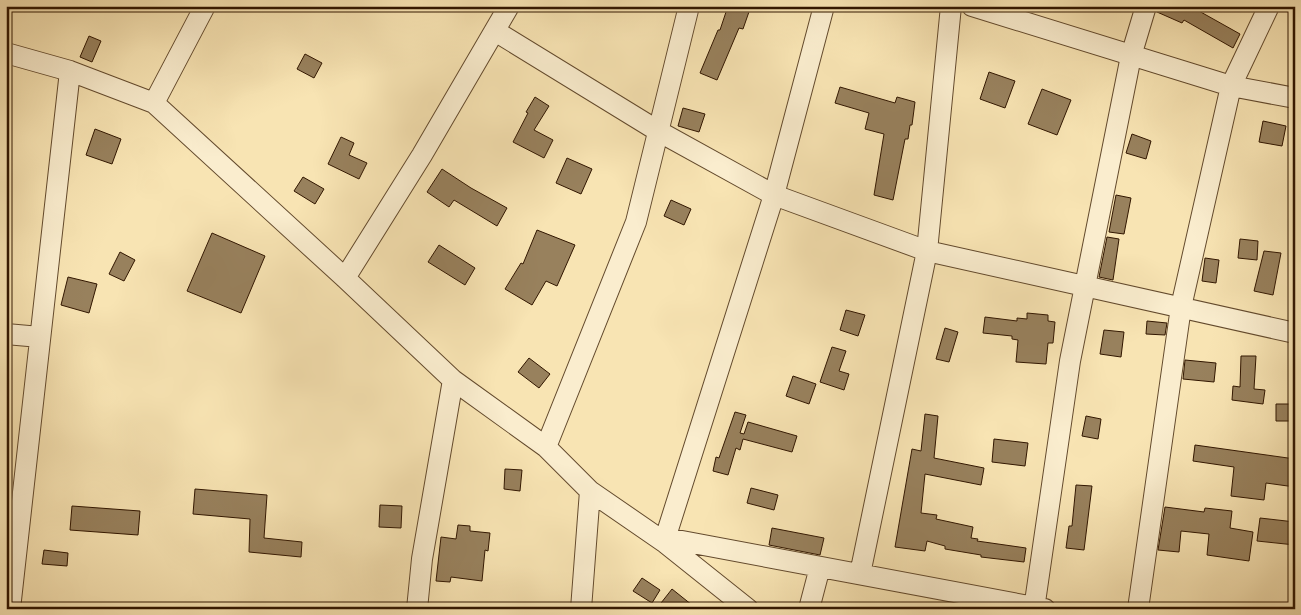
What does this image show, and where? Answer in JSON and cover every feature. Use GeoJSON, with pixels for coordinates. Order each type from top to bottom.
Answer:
{"type":"FeatureCollection","features":[{"type":"Feature","properties":{"kind":"street"},"geometry":{"type":"LineString","coordinates":[[154,103],[204,6]]}},
{"type":"Feature","properties":{"kind":"street"},"geometry":{"type":"LineString","coordinates":[[345,278],[422,155],[509,6]]}},
{"type":"Feature","properties":{"kind":"street"},"geometry":{"type":"LineString","coordinates":[[546,448],[636,222],[689,6]]}},
{"type":"Feature","properties":{"kind":"street"},"geometry":{"type":"LineString","coordinates":[[665,540],[774,195],[824,6]]}},
{"type":"Feature","properties":{"kind":"street"},"geometry":{"type":"LineString","coordinates":[[860,574],[927,251],[951,6]]}},
{"type":"Feature","properties":{"kind":"street"},"geometry":{"type":"LineString","coordinates":[[972,6],[1231,86],[1295,98]]}},
{"type":"Feature","properties":{"kind":"street"},"geometry":{"type":"LineString","coordinates":[[665,540],[860,574],[1038,608],[1070,361],[1131,56],[1146,6]]}},
{"type":"Feature","properties":{"kind":"street"},"geometry":{"type":"LineString","coordinates":[[1138,609],[1181,307],[1231,86],[1269,6]]}},
{"type":"Feature","properties":{"kind":"street"},"geometry":{"type":"LineString","coordinates":[[495,31],[658,131],[774,195],[927,251],[1295,332]]}},
{"type":"Feature","properties":{"kind":"street"},"geometry":{"type":"LineString","coordinates":[[6,53],[70,71],[154,103],[453,380],[546,448],[590,491],[665,540],[748,609]]}},
{"type":"Feature","properties":{"kind":"street"},"geometry":{"type":"LineString","coordinates":[[10,609],[70,71]]}},
{"type":"Feature","properties":{"kind":"street"},"geometry":{"type":"LineString","coordinates":[[6,334],[40,337]]}},
{"type":"Feature","properties":{"kind":"street"},"geometry":{"type":"LineString","coordinates":[[417,609],[422,559],[453,380]]}},
{"type":"Feature","properties":{"kind":"street"},"geometry":{"type":"LineString","coordinates":[[581,609],[590,491]]}},
{"type":"Feature","properties":{"kind":"street"},"geometry":{"type":"LineString","coordinates":[[809,609],[820,567]]}},
{"type":"Feature","properties":{"kind":"building"},"geometry":{"type":"Polygon","coordinates":[[[728,6],[751,6],[743,29],[739,28],[717,80],[700,73],[718,30],[720,30],[728,6]]]}},
{"type":"Feature","properties":{"kind":"building"},"geometry":{"type":"Polygon","coordinates":[[[1158,6],[1190,6],[1240,34],[1233,48],[1184,20],[1182,23],[1157,12],[1158,6]]]}},
{"type":"Feature","properties":{"kind":"building"},"geometry":{"type":"Polygon","coordinates":[[[89,36],[101,41],[92,62],[80,57],[89,36]]]}},
{"type":"Feature","properties":{"kind":"building"},"geometry":{"type":"Polygon","coordinates":[[[305,54],[322,63],[314,78],[297,69],[305,54]]]}},
{"type":"Feature","properties":{"kind":"building"},"geometry":{"type":"Polygon","coordinates":[[[989,72],[1015,81],[1005,108],[980,99],[989,72]]]}},
{"type":"Feature","properties":{"kind":"building"},"geometry":{"type":"Polygon","coordinates":[[[840,87],[895,103],[897,97],[915,102],[912,125],[910,125],[908,139],[905,139],[893,200],[874,195],[884,134],[865,129],[869,113],[835,103],[840,87]]]}},
{"type":"Feature","properties":{"kind":"building"},"geometry":{"type":"Polygon","coordinates":[[[1042,89],[1071,100],[1057,135],[1028,124],[1042,89]]]}},
{"type":"Feature","properties":{"kind":"building"},"geometry":{"type":"Polygon","coordinates":[[[535,97],[549,106],[534,130],[553,140],[544,158],[513,142],[535,97]]]}},
{"type":"Feature","properties":{"kind":"building"},"geometry":{"type":"Polygon","coordinates":[[[683,108],[705,114],[699,132],[678,126],[683,108]]]}},
{"type":"Feature","properties":{"kind":"building"},"geometry":{"type":"Polygon","coordinates":[[[1263,121],[1286,126],[1282,146],[1259,142],[1263,121]]]}},
{"type":"Feature","properties":{"kind":"building"},"geometry":{"type":"Polygon","coordinates":[[[95,129],[121,139],[112,164],[86,155],[95,129]]]}},
{"type":"Feature","properties":{"kind":"building"},"geometry":{"type":"Polygon","coordinates":[[[1132,134],[1151,141],[1146,159],[1126,153],[1132,134]]]}},
{"type":"Feature","properties":{"kind":"building"},"geometry":{"type":"Polygon","coordinates":[[[341,137],[354,143],[349,155],[367,163],[359,179],[328,164],[341,137]]]}},
{"type":"Feature","properties":{"kind":"building"},"geometry":{"type":"Polygon","coordinates":[[[567,158],[592,169],[581,194],[556,183],[567,158]]]}},
{"type":"Feature","properties":{"kind":"building"},"geometry":{"type":"Polygon","coordinates":[[[442,169],[507,208],[497,226],[454,200],[449,207],[427,192],[442,169]]]}},
{"type":"Feature","properties":{"kind":"building"},"geometry":{"type":"Polygon","coordinates":[[[303,177],[324,189],[315,204],[294,191],[303,177]]]}},
{"type":"Feature","properties":{"kind":"building"},"geometry":{"type":"Polygon","coordinates":[[[1116,195],[1131,198],[1124,234],[1109,232],[1116,195]]]}},
{"type":"Feature","properties":{"kind":"building"},"geometry":{"type":"Polygon","coordinates":[[[671,200],[691,209],[684,225],[664,216],[671,200]]]}},
{"type":"Feature","properties":{"kind":"building"},"geometry":{"type":"Polygon","coordinates":[[[537,230],[575,245],[557,286],[546,281],[532,305],[505,289],[521,263],[523,264],[537,230]]]}},
{"type":"Feature","properties":{"kind":"building"},"geometry":{"type":"Polygon","coordinates":[[[212,233],[265,256],[241,313],[187,291],[212,233]]]}},
{"type":"Feature","properties":{"kind":"building"},"geometry":{"type":"Polygon","coordinates":[[[1107,237],[1119,239],[1113,280],[1099,277],[1107,237]]]}},
{"type":"Feature","properties":{"kind":"building"},"geometry":{"type":"Polygon","coordinates":[[[1240,239],[1258,241],[1257,260],[1238,258],[1240,239]]]}},
{"type":"Feature","properties":{"kind":"building"},"geometry":{"type":"Polygon","coordinates":[[[439,245],[475,268],[465,285],[428,262],[439,245]]]}},
{"type":"Feature","properties":{"kind":"building"},"geometry":{"type":"Polygon","coordinates":[[[1264,251],[1281,253],[1273,295],[1254,291],[1264,251]]]}},
{"type":"Feature","properties":{"kind":"building"},"geometry":{"type":"Polygon","coordinates":[[[120,252],[135,260],[124,281],[109,274],[120,252]]]}},
{"type":"Feature","properties":{"kind":"building"},"geometry":{"type":"Polygon","coordinates":[[[1205,258],[1219,260],[1216,283],[1202,281],[1205,258]]]}},
{"type":"Feature","properties":{"kind":"building"},"geometry":{"type":"Polygon","coordinates":[[[68,277],[97,284],[89,313],[61,305],[68,277]]]}},
{"type":"Feature","properties":{"kind":"building"},"geometry":{"type":"Polygon","coordinates":[[[846,310],[865,315],[858,336],[840,330],[846,310]]]}},
{"type":"Feature","properties":{"kind":"building"},"geometry":{"type":"Polygon","coordinates":[[[1027,313],[1048,315],[1048,321],[1055,322],[1053,343],[1048,343],[1046,364],[1016,362],[1018,340],[1012,339],[1012,336],[983,333],[985,317],[1017,321],[1017,318],[1027,319],[1027,313]]]}},
{"type":"Feature","properties":{"kind":"building"},"geometry":{"type":"Polygon","coordinates":[[[1147,321],[1167,323],[1165,335],[1146,334],[1147,321]]]}},
{"type":"Feature","properties":{"kind":"building"},"geometry":{"type":"Polygon","coordinates":[[[945,328],[958,332],[949,362],[936,359],[945,328]]]}},
{"type":"Feature","properties":{"kind":"building"},"geometry":{"type":"Polygon","coordinates":[[[1104,330],[1124,332],[1121,357],[1100,354],[1104,330]]]}},
{"type":"Feature","properties":{"kind":"building"},"geometry":{"type":"Polygon","coordinates":[[[832,347],[846,351],[839,371],[849,374],[844,390],[820,382],[832,347]]]}},
{"type":"Feature","properties":{"kind":"building"},"geometry":{"type":"Polygon","coordinates":[[[1241,356],[1256,356],[1254,389],[1265,390],[1263,404],[1232,400],[1233,386],[1240,387],[1241,356]]]}},
{"type":"Feature","properties":{"kind":"building"},"geometry":{"type":"Polygon","coordinates":[[[529,358],[550,374],[539,388],[518,372],[529,358]]]}},
{"type":"Feature","properties":{"kind":"building"},"geometry":{"type":"Polygon","coordinates":[[[1185,360],[1216,363],[1214,382],[1183,379],[1185,360]]]}},
{"type":"Feature","properties":{"kind":"building"},"geometry":{"type":"Polygon","coordinates":[[[793,376],[816,384],[809,404],[786,396],[793,376]]]}},
{"type":"Feature","properties":{"kind":"building"},"geometry":{"type":"Polygon","coordinates":[[[1276,404],[1295,404],[1295,421],[1276,421],[1276,404]]]}},
{"type":"Feature","properties":{"kind":"building"},"geometry":{"type":"Polygon","coordinates":[[[735,412],[746,415],[740,433],[744,434],[748,422],[797,436],[792,452],[743,439],[740,450],[736,448],[728,475],[713,471],[716,457],[719,458],[735,412]]]}},
{"type":"Feature","properties":{"kind":"building"},"geometry":{"type":"Polygon","coordinates":[[[925,414],[938,416],[934,458],[984,468],[981,485],[925,474],[921,513],[937,515],[936,519],[973,527],[971,538],[978,539],[977,541],[1026,548],[1024,562],[981,557],[981,555],[945,549],[945,546],[927,541],[925,551],[895,547],[912,449],[921,451],[925,414]]]}},
{"type":"Feature","properties":{"kind":"building"},"geometry":{"type":"Polygon","coordinates":[[[1086,416],[1101,419],[1098,439],[1082,436],[1086,416]]]}},
{"type":"Feature","properties":{"kind":"building"},"geometry":{"type":"Polygon","coordinates":[[[994,439],[1028,443],[1025,466],[992,462],[994,439]]]}},
{"type":"Feature","properties":{"kind":"building"},"geometry":{"type":"Polygon","coordinates":[[[1195,445],[1295,459],[1295,487],[1266,483],[1264,500],[1231,496],[1234,467],[1193,461],[1195,445]]]}},
{"type":"Feature","properties":{"kind":"building"},"geometry":{"type":"Polygon","coordinates":[[[505,469],[522,470],[520,491],[504,489],[505,469]]]}},
{"type":"Feature","properties":{"kind":"building"},"geometry":{"type":"Polygon","coordinates":[[[1076,485],[1092,486],[1084,550],[1066,548],[1069,526],[1072,526],[1076,485]]]}},
{"type":"Feature","properties":{"kind":"building"},"geometry":{"type":"Polygon","coordinates":[[[751,488],[778,495],[774,510],[747,503],[751,488]]]}},
{"type":"Feature","properties":{"kind":"building"},"geometry":{"type":"Polygon","coordinates":[[[195,489],[267,495],[264,538],[302,542],[301,557],[249,552],[250,519],[193,514],[195,489]]]}},
{"type":"Feature","properties":{"kind":"building"},"geometry":{"type":"Polygon","coordinates":[[[380,505],[402,506],[401,528],[379,527],[380,505]]]}},
{"type":"Feature","properties":{"kind":"building"},"geometry":{"type":"Polygon","coordinates":[[[72,506],[140,511],[138,535],[70,530],[72,506]]]}},
{"type":"Feature","properties":{"kind":"building"},"geometry":{"type":"Polygon","coordinates":[[[1165,507],[1204,512],[1205,508],[1232,511],[1230,528],[1253,532],[1249,561],[1207,555],[1209,534],[1181,531],[1179,552],[1158,550],[1165,507]]]}},
{"type":"Feature","properties":{"kind":"building"},"geometry":{"type":"Polygon","coordinates":[[[1260,518],[1295,522],[1295,545],[1257,541],[1260,518]]]}},
{"type":"Feature","properties":{"kind":"building"},"geometry":{"type":"Polygon","coordinates":[[[458,525],[470,526],[470,531],[490,533],[488,551],[485,550],[482,581],[451,577],[450,582],[436,581],[441,537],[456,539],[458,525]]]}},
{"type":"Feature","properties":{"kind":"building"},"geometry":{"type":"Polygon","coordinates":[[[772,528],[824,538],[820,555],[769,545],[772,528]]]}},
{"type":"Feature","properties":{"kind":"building"},"geometry":{"type":"Polygon","coordinates":[[[44,550],[68,553],[67,566],[42,564],[44,550]]]}},
{"type":"Feature","properties":{"kind":"building"},"geometry":{"type":"Polygon","coordinates":[[[642,578],[660,590],[652,603],[633,591],[642,578]]]}},
{"type":"Feature","properties":{"kind":"building"},"geometry":{"type":"Polygon","coordinates":[[[672,589],[697,609],[668,609],[661,603],[672,589]]]}}]}
